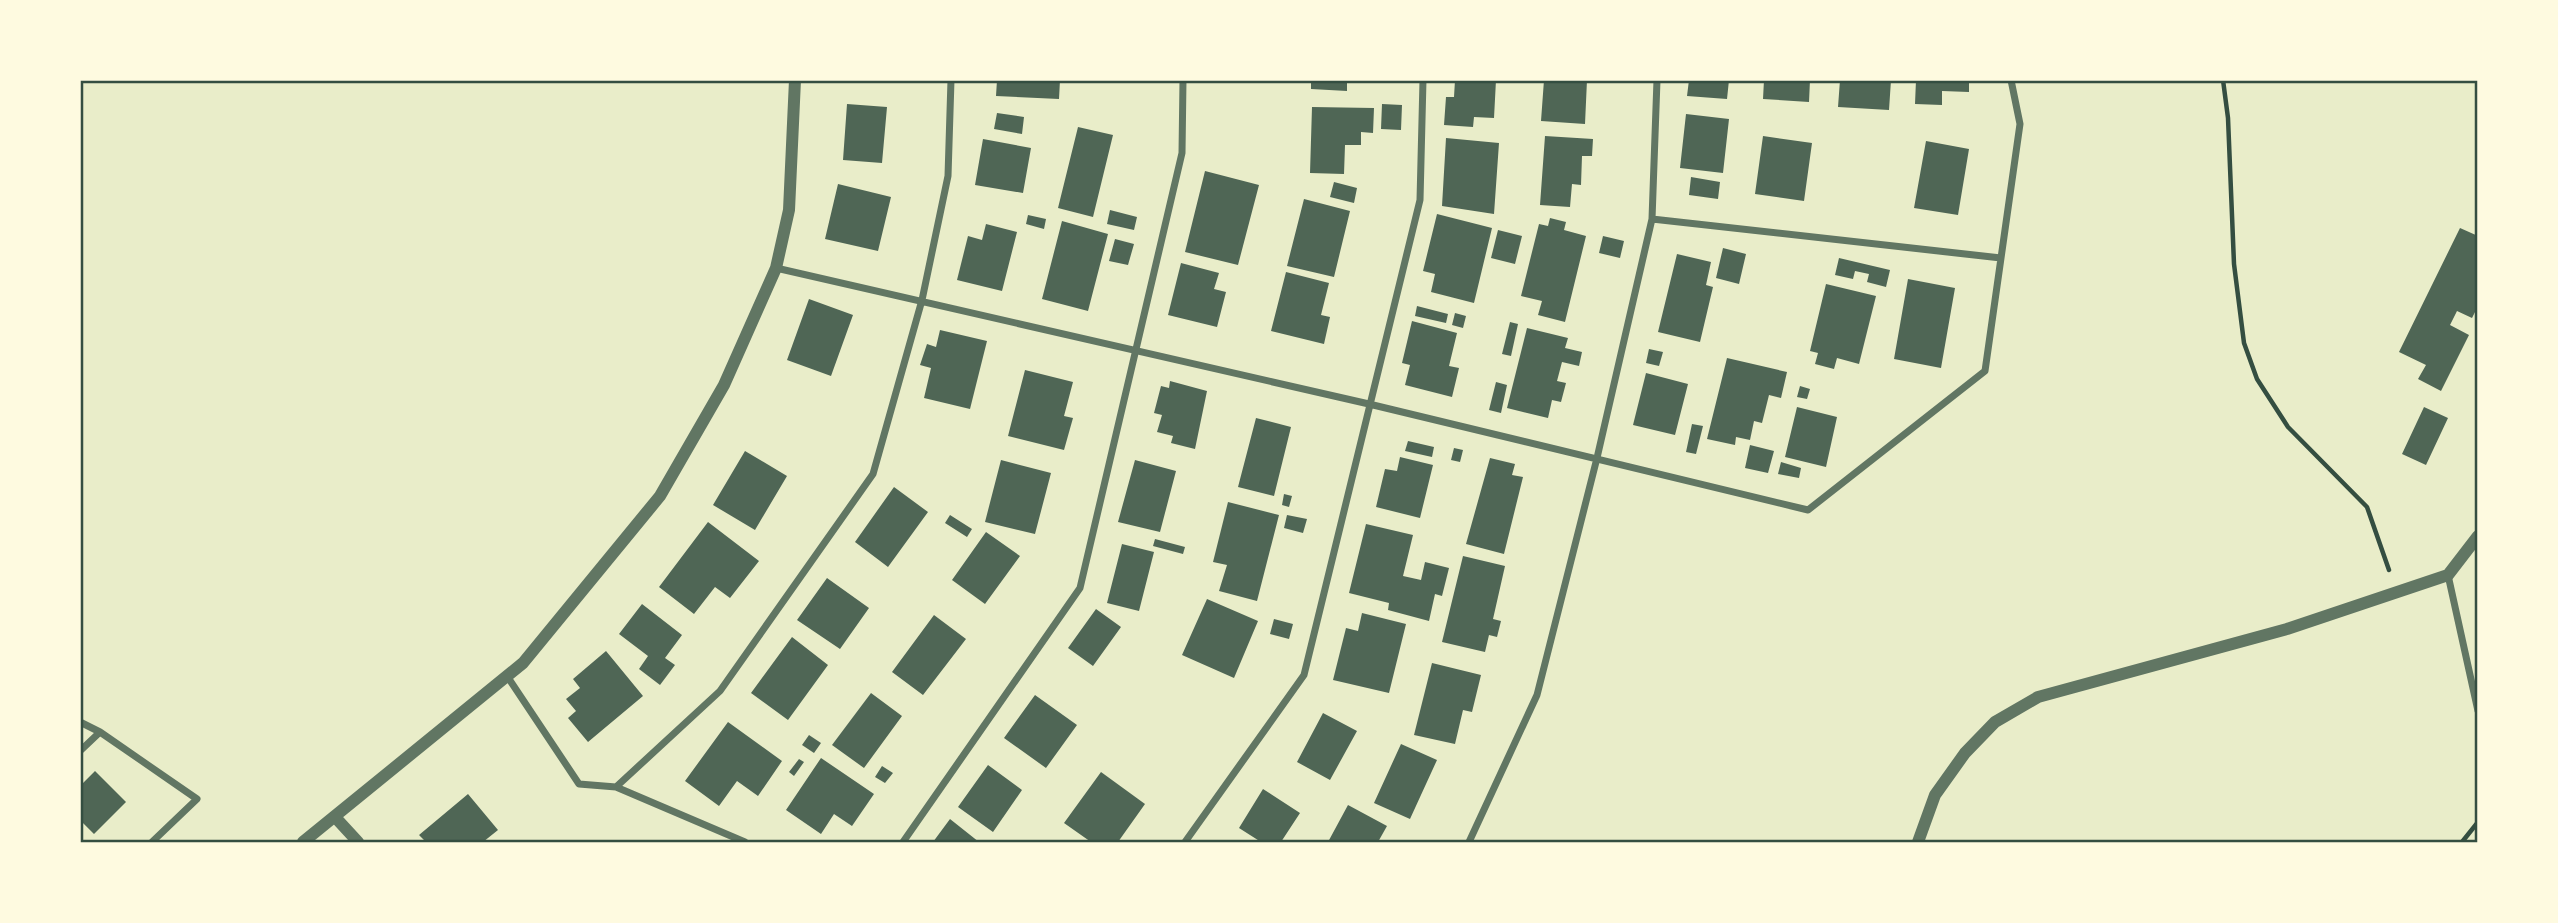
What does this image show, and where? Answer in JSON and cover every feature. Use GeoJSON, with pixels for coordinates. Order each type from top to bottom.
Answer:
{"type":"FeatureCollection","features":[{"type":"Feature","properties":{"kind":"street"},"geometry":{"type":"LineString","coordinates":[[303,842],[388,770],[523,663],[660,496],[723,385],[776,268],[789,209],[795,80]]}},
{"type":"Feature","properties":{"kind":"street"},"geometry":{"type":"LineString","coordinates":[[616,787],[720,691],[873,474],[922,300],[948,176],[951,80]]}},
{"type":"Feature","properties":{"kind":"street"},"geometry":{"type":"LineString","coordinates":[[904,842],[1080,588],[1182,153],[1184,80]]}},
{"type":"Feature","properties":{"kind":"street"},"geometry":{"type":"LineString","coordinates":[[1185,842],[1304,675],[1420,200],[1423,80]]}},
{"type":"Feature","properties":{"kind":"street"},"geometry":{"type":"LineString","coordinates":[[1469,842],[1537,695],[1597,458],[1652,219],[1657,80]]}},
{"type":"Feature","properties":{"kind":"street"},"geometry":{"type":"LineString","coordinates":[[776,268],[1369,404],[1808,510],[1985,371],[2020,124],[2011,80]]}},
{"type":"Feature","properties":{"kind":"street"},"geometry":{"type":"LineString","coordinates":[[1652,219],[2001,258]]}},
{"type":"Feature","properties":{"kind":"street"},"geometry":{"type":"LineString","coordinates":[[1918,842],[1935,795],[1965,753],[1995,722],[2038,697],[2287,629],[2448,575],[2477,536]]}},
{"type":"Feature","properties":{"kind":"street"},"geometry":{"type":"LineString","coordinates":[[2448,575],[2477,711]]}},
{"type":"Feature","properties":{"kind":"street"},"geometry":{"type":"LineString","coordinates":[[507,676],[579,783],[616,787],[745,842]]}},
{"type":"Feature","properties":{"kind":"street"},"geometry":{"type":"LineString","coordinates":[[80,722],[100,732],[197,799],[152,842]]}},
{"type":"Feature","properties":{"kind":"street"},"geometry":{"type":"LineString","coordinates":[[80,751],[100,732]]}},
{"type":"Feature","properties":{"kind":"street"},"geometry":{"type":"LineString","coordinates":[[335,817],[358,842]]}},
{"type":"Feature","properties":{"kind":"path"},"geometry":{"type":"LineString","coordinates":[[2223,80],[2228,118],[2234,264],[2244,343],[2257,379],[2288,427],[2367,508],[2385,553],[2394,593]]}},
{"type":"Feature","properties":{"kind":"path"},"geometry":{"type":"LineString","coordinates":[[2462,842],[2477,822]]}},
{"type":"Feature","properties":{"kind":"building"},"geometry":{"type":"Polygon","coordinates":[[[997,80],[1060,80],[1059,99],[996,96],[997,80]]]}},
{"type":"Feature","properties":{"kind":"building"},"geometry":{"type":"Polygon","coordinates":[[[1311,80],[1347,80],[1347,91],[1311,89],[1311,80]]]}},
{"type":"Feature","properties":{"kind":"building"},"geometry":{"type":"Polygon","coordinates":[[[1455,80],[1496,80],[1494,118],[1474,117],[1473,127],[1444,125],[1446,97],[1454,97],[1455,80]]]}},
{"type":"Feature","properties":{"kind":"building"},"geometry":{"type":"Polygon","coordinates":[[[1544,80],[1587,80],[1585,124],[1541,121],[1544,80]]]}},
{"type":"Feature","properties":{"kind":"building"},"geometry":{"type":"Polygon","coordinates":[[[1689,80],[1729,80],[1727,99],[1687,96],[1689,80]]]}},
{"type":"Feature","properties":{"kind":"building"},"geometry":{"type":"Polygon","coordinates":[[[1764,80],[1810,80],[1809,102],[1763,99],[1764,80]]]}},
{"type":"Feature","properties":{"kind":"building"},"geometry":{"type":"Polygon","coordinates":[[[1840,80],[1891,80],[1889,110],[1838,107],[1840,80]]]}},
{"type":"Feature","properties":{"kind":"building"},"geometry":{"type":"Polygon","coordinates":[[[1916,80],[1969,80],[1969,92],[1942,91],[1942,105],[1915,104],[1916,80]]]}},
{"type":"Feature","properties":{"kind":"building"},"geometry":{"type":"Polygon","coordinates":[[[847,104],[887,107],[882,163],[843,160],[847,104]]]}},
{"type":"Feature","properties":{"kind":"building"},"geometry":{"type":"Polygon","coordinates":[[[1382,104],[1402,105],[1401,130],[1381,129],[1382,104]]]}},
{"type":"Feature","properties":{"kind":"building"},"geometry":{"type":"Polygon","coordinates":[[[1312,107],[1374,108],[1373,133],[1361,132],[1361,145],[1345,145],[1344,174],[1310,173],[1312,107]]]}},
{"type":"Feature","properties":{"kind":"building"},"geometry":{"type":"Polygon","coordinates":[[[997,113],[1024,117],[1022,134],[994,129],[997,113]]]}},
{"type":"Feature","properties":{"kind":"building"},"geometry":{"type":"Polygon","coordinates":[[[1686,114],[1729,119],[1723,173],[1680,168],[1686,114]]]}},
{"type":"Feature","properties":{"kind":"building"},"geometry":{"type":"Polygon","coordinates":[[[1078,127],[1113,135],[1093,217],[1058,208],[1078,127]]]}},
{"type":"Feature","properties":{"kind":"building"},"geometry":{"type":"Polygon","coordinates":[[[1545,136],[1593,139],[1592,156],[1582,156],[1581,185],[1572,184],[1570,207],[1540,205],[1545,136]]]}},
{"type":"Feature","properties":{"kind":"building"},"geometry":{"type":"Polygon","coordinates":[[[1763,136],[1812,143],[1804,201],[1755,194],[1763,136]]]}},
{"type":"Feature","properties":{"kind":"building"},"geometry":{"type":"Polygon","coordinates":[[[1446,138],[1499,143],[1494,214],[1442,206],[1446,138]]]}},
{"type":"Feature","properties":{"kind":"building"},"geometry":{"type":"Polygon","coordinates":[[[983,139],[1031,148],[1023,193],[975,185],[983,139]]]}},
{"type":"Feature","properties":{"kind":"building"},"geometry":{"type":"Polygon","coordinates":[[[1926,141],[1969,149],[1958,215],[1914,208],[1926,141]]]}},
{"type":"Feature","properties":{"kind":"building"},"geometry":{"type":"Polygon","coordinates":[[[1205,171],[1259,185],[1238,265],[1185,252],[1205,171]]]}},
{"type":"Feature","properties":{"kind":"building"},"geometry":{"type":"Polygon","coordinates":[[[1691,177],[1720,182],[1718,199],[1689,195],[1691,177]]]}},
{"type":"Feature","properties":{"kind":"building"},"geometry":{"type":"Polygon","coordinates":[[[1334,182],[1357,188],[1354,203],[1330,197],[1334,182]]]}},
{"type":"Feature","properties":{"kind":"building"},"geometry":{"type":"Polygon","coordinates":[[[838,184],[891,197],[878,251],[825,239],[838,184]]]}},
{"type":"Feature","properties":{"kind":"building"},"geometry":{"type":"Polygon","coordinates":[[[1304,199],[1350,211],[1334,277],[1287,266],[1304,199]]]}},
{"type":"Feature","properties":{"kind":"building"},"geometry":{"type":"Polygon","coordinates":[[[1110,210],[1137,217],[1134,230],[1107,224],[1110,210]]]}},
{"type":"Feature","properties":{"kind":"building"},"geometry":{"type":"Polygon","coordinates":[[[1437,214],[1492,228],[1474,303],[1431,292],[1435,274],[1423,271],[1437,214]]]}},
{"type":"Feature","properties":{"kind":"building"},"geometry":{"type":"Polygon","coordinates":[[[1028,215],[1046,219],[1044,229],[1026,224],[1028,215]]]}},
{"type":"Feature","properties":{"kind":"building"},"geometry":{"type":"Polygon","coordinates":[[[1550,218],[1566,222],[1564,230],[1586,236],[1565,322],[1538,315],[1542,301],[1521,296],[1539,224],[1548,226],[1550,218]]]}},
{"type":"Feature","properties":{"kind":"building"},"geometry":{"type":"Polygon","coordinates":[[[1062,221],[1108,234],[1088,311],[1042,299],[1062,221]]]}},
{"type":"Feature","properties":{"kind":"building"},"geometry":{"type":"Polygon","coordinates":[[[986,224],[1017,232],[1002,291],[957,280],[968,236],[982,240],[986,224]]]}},
{"type":"Feature","properties":{"kind":"building"},"geometry":{"type":"Polygon","coordinates":[[[2460,228],[2478,236],[2478,306],[2472,318],[2457,311],[2450,325],[2469,335],[2441,391],[2418,379],[2426,365],[2399,352],[2460,228]]]}},
{"type":"Feature","properties":{"kind":"building"},"geometry":{"type":"Polygon","coordinates":[[[1498,230],[1522,236],[1515,264],[1491,258],[1498,230]]]}},
{"type":"Feature","properties":{"kind":"building"},"geometry":{"type":"Polygon","coordinates":[[[1603,236],[1624,241],[1620,258],[1599,253],[1603,236]]]}},
{"type":"Feature","properties":{"kind":"building"},"geometry":{"type":"Polygon","coordinates":[[[1115,239],[1134,244],[1128,265],[1109,261],[1115,239]]]}},
{"type":"Feature","properties":{"kind":"building"},"geometry":{"type":"Polygon","coordinates":[[[1723,248],[1746,254],[1739,284],[1716,278],[1723,248]]]}},
{"type":"Feature","properties":{"kind":"building"},"geometry":{"type":"Polygon","coordinates":[[[1677,254],[1711,262],[1706,285],[1713,287],[1700,342],[1658,332],[1677,254]]]}},
{"type":"Feature","properties":{"kind":"building"},"geometry":{"type":"Polygon","coordinates":[[[1839,258],[1890,270],[1886,287],[1867,282],[1869,274],[1855,271],[1853,279],[1835,275],[1839,258]]]}},
{"type":"Feature","properties":{"kind":"building"},"geometry":{"type":"Polygon","coordinates":[[[1181,263],[1219,273],[1214,289],[1226,292],[1217,327],[1168,315],[1181,263]]]}},
{"type":"Feature","properties":{"kind":"building"},"geometry":{"type":"Polygon","coordinates":[[[1286,272],[1329,283],[1321,315],[1330,317],[1324,344],[1271,331],[1286,272]]]}},
{"type":"Feature","properties":{"kind":"building"},"geometry":{"type":"Polygon","coordinates":[[[1908,279],[1955,288],[1941,368],[1894,359],[1908,279]]]}},
{"type":"Feature","properties":{"kind":"building"},"geometry":{"type":"Polygon","coordinates":[[[1826,284],[1876,296],[1859,364],[1837,358],[1834,369],[1815,364],[1818,353],[1810,351],[1826,284]]]}},
{"type":"Feature","properties":{"kind":"building"},"geometry":{"type":"Polygon","coordinates":[[[809,299],[853,315],[831,376],[787,360],[809,299]]]}},
{"type":"Feature","properties":{"kind":"building"},"geometry":{"type":"Polygon","coordinates":[[[1417,306],[1448,314],[1446,323],[1415,316],[1417,306]]]}},
{"type":"Feature","properties":{"kind":"building"},"geometry":{"type":"Polygon","coordinates":[[[1455,313],[1466,316],[1463,328],[1452,325],[1455,313]]]}},
{"type":"Feature","properties":{"kind":"building"},"geometry":{"type":"Polygon","coordinates":[[[1412,321],[1457,333],[1449,366],[1459,368],[1452,397],[1405,385],[1410,365],[1402,363],[1412,321]]]}},
{"type":"Feature","properties":{"kind":"building"},"geometry":{"type":"Polygon","coordinates":[[[1510,322],[1518,324],[1511,356],[1502,354],[1510,322]]]}},
{"type":"Feature","properties":{"kind":"building"},"geometry":{"type":"Polygon","coordinates":[[[1527,328],[1568,338],[1565,348],[1582,352],[1579,366],[1562,362],[1557,381],[1566,383],[1561,402],[1552,400],[1548,418],[1507,408],[1527,328]]]}},
{"type":"Feature","properties":{"kind":"building"},"geometry":{"type":"Polygon","coordinates":[[[940,330],[987,341],[970,409],[924,398],[931,368],[920,365],[927,344],[936,347],[940,330]]]}},
{"type":"Feature","properties":{"kind":"building"},"geometry":{"type":"Polygon","coordinates":[[[1649,349],[1663,352],[1659,366],[1646,363],[1649,349]]]}},
{"type":"Feature","properties":{"kind":"building"},"geometry":{"type":"Polygon","coordinates":[[[1727,358],[1787,372],[1781,398],[1769,395],[1762,423],[1754,421],[1750,440],[1736,437],[1735,445],[1707,439],[1727,358]]]}},
{"type":"Feature","properties":{"kind":"building"},"geometry":{"type":"Polygon","coordinates":[[[1025,370],[1073,382],[1064,416],[1073,418],[1064,450],[1008,436],[1025,370]]]}},
{"type":"Feature","properties":{"kind":"building"},"geometry":{"type":"Polygon","coordinates":[[[1646,373],[1688,384],[1675,435],[1633,425],[1646,373]]]}},
{"type":"Feature","properties":{"kind":"building"},"geometry":{"type":"Polygon","coordinates":[[[1170,381],[1207,391],[1195,449],[1171,443],[1173,436],[1157,432],[1162,415],[1154,413],[1161,386],[1169,388],[1170,381]]]}},
{"type":"Feature","properties":{"kind":"building"},"geometry":{"type":"Polygon","coordinates":[[[1496,382],[1507,385],[1501,413],[1489,410],[1496,382]]]}},
{"type":"Feature","properties":{"kind":"building"},"geometry":{"type":"Polygon","coordinates":[[[1800,386],[1810,389],[1807,399],[1797,397],[1800,386]]]}},
{"type":"Feature","properties":{"kind":"building"},"geometry":{"type":"Polygon","coordinates":[[[1797,407],[1837,417],[1826,467],[1785,457],[1797,407]]]}},
{"type":"Feature","properties":{"kind":"building"},"geometry":{"type":"Polygon","coordinates":[[[2424,407],[2448,418],[2426,465],[2402,454],[2424,407]]]}},
{"type":"Feature","properties":{"kind":"building"},"geometry":{"type":"Polygon","coordinates":[[[1256,418],[1291,427],[1274,496],[1238,487],[1256,418]]]}},
{"type":"Feature","properties":{"kind":"building"},"geometry":{"type":"Polygon","coordinates":[[[1692,424],[1703,426],[1696,454],[1686,452],[1692,424]]]}},
{"type":"Feature","properties":{"kind":"building"},"geometry":{"type":"Polygon","coordinates":[[[1408,441],[1434,447],[1432,457],[1405,451],[1408,441]]]}},
{"type":"Feature","properties":{"kind":"building"},"geometry":{"type":"Polygon","coordinates":[[[1750,445],[1774,451],[1768,473],[1745,468],[1750,445]]]}},
{"type":"Feature","properties":{"kind":"building"},"geometry":{"type":"Polygon","coordinates":[[[1454,448],[1463,450],[1460,462],[1451,460],[1454,448]]]}},
{"type":"Feature","properties":{"kind":"building"},"geometry":{"type":"Polygon","coordinates":[[[745,451],[787,476],[755,530],[713,505],[745,451]]]}},
{"type":"Feature","properties":{"kind":"building"},"geometry":{"type":"Polygon","coordinates":[[[1400,457],[1433,465],[1420,518],[1376,507],[1385,469],[1397,471],[1400,457]]]}},
{"type":"Feature","properties":{"kind":"building"},"geometry":{"type":"Polygon","coordinates":[[[1490,458],[1515,464],[1512,475],[1523,477],[1504,554],[1466,544],[1490,458]]]}},
{"type":"Feature","properties":{"kind":"building"},"geometry":{"type":"Polygon","coordinates":[[[1001,460],[1051,473],[1035,534],[985,522],[1001,460]]]}},
{"type":"Feature","properties":{"kind":"building"},"geometry":{"type":"Polygon","coordinates":[[[1135,460],[1176,471],[1160,532],[1118,522],[1135,460]]]}},
{"type":"Feature","properties":{"kind":"building"},"geometry":{"type":"Polygon","coordinates":[[[1781,462],[1801,468],[1799,478],[1778,474],[1781,462]]]}},
{"type":"Feature","properties":{"kind":"building"},"geometry":{"type":"Polygon","coordinates":[[[894,487],[928,512],[888,567],[855,542],[894,487]]]}},
{"type":"Feature","properties":{"kind":"building"},"geometry":{"type":"Polygon","coordinates":[[[1284,494],[1292,496],[1289,507],[1282,505],[1284,494]]]}},
{"type":"Feature","properties":{"kind":"building"},"geometry":{"type":"Polygon","coordinates":[[[1228,502],[1279,515],[1257,601],[1219,591],[1227,565],[1213,562],[1228,502]]]}},
{"type":"Feature","properties":{"kind":"building"},"geometry":{"type":"Polygon","coordinates":[[[950,515],[972,529],[967,537],[945,523],[950,515]]]}},
{"type":"Feature","properties":{"kind":"building"},"geometry":{"type":"Polygon","coordinates":[[[1287,515],[1307,519],[1303,533],[1284,528],[1287,515]]]}},
{"type":"Feature","properties":{"kind":"building"},"geometry":{"type":"Polygon","coordinates":[[[708,522],[759,561],[730,598],[715,587],[694,614],[659,587],[708,522]]]}},
{"type":"Feature","properties":{"kind":"building"},"geometry":{"type":"Polygon","coordinates":[[[1366,524],[1413,535],[1403,576],[1421,580],[1425,562],[1449,568],[1442,596],[1435,594],[1429,621],[1388,610],[1389,603],[1349,593],[1366,524]]]}},
{"type":"Feature","properties":{"kind":"building"},"geometry":{"type":"Polygon","coordinates":[[[986,532],[1020,556],[985,604],[952,580],[986,532]]]}},
{"type":"Feature","properties":{"kind":"building"},"geometry":{"type":"Polygon","coordinates":[[[1155,539],[1185,547],[1183,554],[1153,546],[1155,539]]]}},
{"type":"Feature","properties":{"kind":"building"},"geometry":{"type":"Polygon","coordinates":[[[1122,544],[1154,552],[1139,611],[1107,603],[1122,544]]]}},
{"type":"Feature","properties":{"kind":"building"},"geometry":{"type":"Polygon","coordinates":[[[1463,556],[1505,566],[1493,619],[1501,621],[1497,637],[1489,635],[1485,652],[1442,642],[1463,556]]]}},
{"type":"Feature","properties":{"kind":"building"},"geometry":{"type":"Polygon","coordinates":[[[827,578],[869,608],[840,649],[797,620],[827,578]]]}},
{"type":"Feature","properties":{"kind":"building"},"geometry":{"type":"Polygon","coordinates":[[[1207,599],[1258,621],[1234,678],[1182,655],[1207,599]]]}},
{"type":"Feature","properties":{"kind":"building"},"geometry":{"type":"Polygon","coordinates":[[[642,604],[682,635],[665,658],[675,665],[660,685],[639,669],[648,656],[619,634],[642,604]]]}},
{"type":"Feature","properties":{"kind":"building"},"geometry":{"type":"Polygon","coordinates":[[[1096,609],[1121,627],[1093,666],[1068,648],[1096,609]]]}},
{"type":"Feature","properties":{"kind":"building"},"geometry":{"type":"Polygon","coordinates":[[[1362,613],[1406,624],[1389,693],[1333,680],[1346,628],[1358,631],[1362,613]]]}},
{"type":"Feature","properties":{"kind":"building"},"geometry":{"type":"Polygon","coordinates":[[[934,615],[966,639],[923,695],[892,672],[934,615]]]}},
{"type":"Feature","properties":{"kind":"building"},"geometry":{"type":"Polygon","coordinates":[[[1274,619],[1293,624],[1289,639],[1270,634],[1274,619]]]}},
{"type":"Feature","properties":{"kind":"building"},"geometry":{"type":"Polygon","coordinates":[[[792,637],[828,665],[788,720],[751,693],[792,637]]]}},
{"type":"Feature","properties":{"kind":"building"},"geometry":{"type":"Polygon","coordinates":[[[606,651],[643,696],[588,742],[568,718],[576,711],[566,699],[580,688],[573,679],[606,651]]]}},
{"type":"Feature","properties":{"kind":"building"},"geometry":{"type":"Polygon","coordinates":[[[1432,663],[1481,675],[1472,712],[1463,710],[1455,744],[1414,735],[1432,663]]]}},
{"type":"Feature","properties":{"kind":"building"},"geometry":{"type":"Polygon","coordinates":[[[871,693],[902,716],[864,768],[832,745],[871,693]]]}},
{"type":"Feature","properties":{"kind":"building"},"geometry":{"type":"Polygon","coordinates":[[[1035,695],[1077,725],[1046,768],[1004,738],[1035,695]]]}},
{"type":"Feature","properties":{"kind":"building"},"geometry":{"type":"Polygon","coordinates":[[[1323,713],[1357,731],[1330,780],[1297,762],[1323,713]]]}},
{"type":"Feature","properties":{"kind":"building"},"geometry":{"type":"Polygon","coordinates":[[[728,722],[782,761],[758,796],[737,781],[719,806],[685,781],[728,722]]]}},
{"type":"Feature","properties":{"kind":"building"},"geometry":{"type":"Polygon","coordinates":[[[809,735],[821,743],[814,753],[802,745],[809,735]]]}},
{"type":"Feature","properties":{"kind":"building"},"geometry":{"type":"Polygon","coordinates":[[[1401,744],[1437,760],[1410,819],[1374,803],[1401,744]]]}},
{"type":"Feature","properties":{"kind":"building"},"geometry":{"type":"Polygon","coordinates":[[[821,758],[874,794],[852,826],[834,814],[821,834],[786,810],[821,758]]]}},
{"type":"Feature","properties":{"kind":"building"},"geometry":{"type":"Polygon","coordinates":[[[799,759],[804,762],[794,776],[789,772],[799,759]]]}},
{"type":"Feature","properties":{"kind":"building"},"geometry":{"type":"Polygon","coordinates":[[[988,765],[1022,790],[993,832],[958,807],[988,765]]]}},
{"type":"Feature","properties":{"kind":"building"},"geometry":{"type":"Polygon","coordinates":[[[882,766],[893,773],[885,783],[875,777],[882,766]]]}},
{"type":"Feature","properties":{"kind":"building"},"geometry":{"type":"Polygon","coordinates":[[[95,771],[126,802],[94,834],[80,820],[80,786],[95,771]]]}},
{"type":"Feature","properties":{"kind":"building"},"geometry":{"type":"Polygon","coordinates":[[[1101,772],[1145,804],[1118,842],[1091,842],[1064,823],[1101,772]]]}},
{"type":"Feature","properties":{"kind":"building"},"geometry":{"type":"Polygon","coordinates":[[[1263,789],[1300,813],[1281,842],[1261,842],[1239,828],[1263,789]]]}},
{"type":"Feature","properties":{"kind":"building"},"geometry":{"type":"Polygon","coordinates":[[[468,794],[498,830],[483,842],[426,842],[419,835],[468,794]]]}},
{"type":"Feature","properties":{"kind":"building"},"geometry":{"type":"Polygon","coordinates":[[[1348,805],[1387,826],[1378,842],[1328,842],[1348,805]]]}},
{"type":"Feature","properties":{"kind":"building"},"geometry":{"type":"Polygon","coordinates":[[[950,819],[979,842],[933,842],[950,819]]]}}]}
